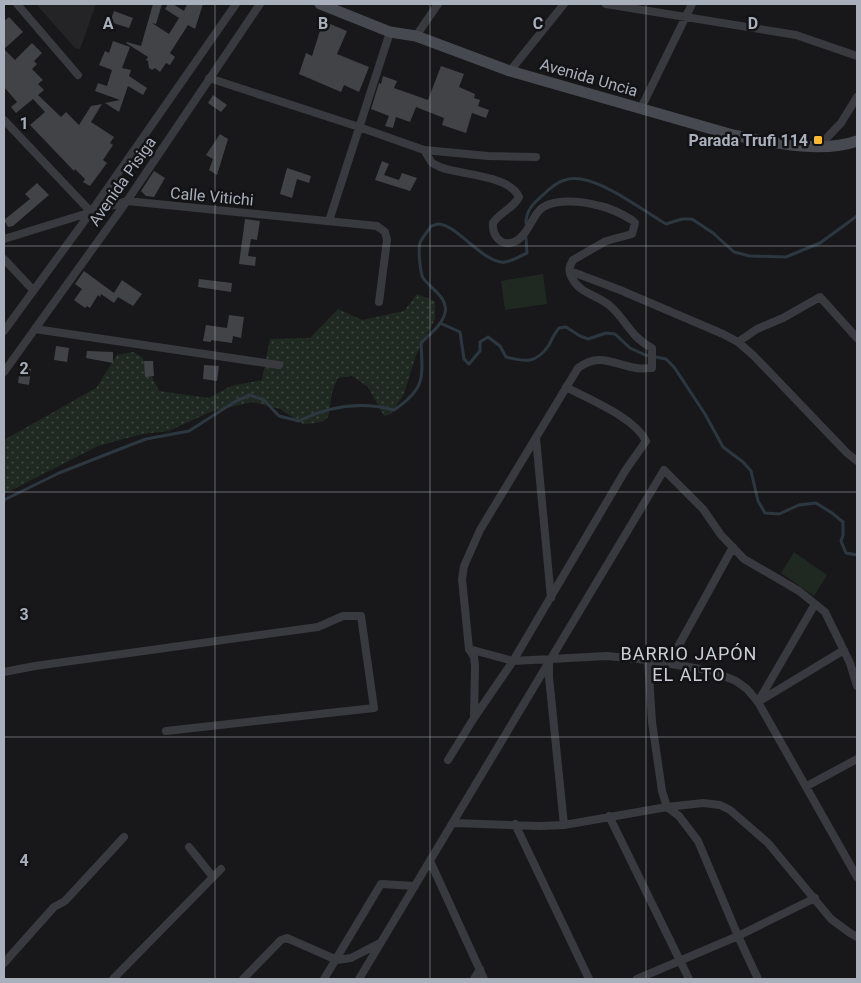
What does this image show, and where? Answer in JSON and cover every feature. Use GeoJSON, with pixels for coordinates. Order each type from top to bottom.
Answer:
{"type":"FeatureCollection","features":[{"type":"Feature","properties":{"kind":"street"},"geometry":{"type":"LineString","coordinates":[[17,4],[78,74]]}},
{"type":"Feature","properties":{"kind":"street","name":"Avenida Pisiga"},"geometry":{"type":"LineString","coordinates":[[4,331],[91,212],[236,4]]}},
{"type":"Feature","properties":{"kind":"street","name":"Avenida Pisiga"},"geometry":{"type":"LineString","coordinates":[[4,372],[126,201],[260,4]]}},
{"type":"Feature","properties":{"kind":"street","name":"Avenida Uncia"},"geometry":{"type":"LineString","coordinates":[[320,4],[390,32],[416,36],[510,71],[733,135],[766,141],[819,146],[844,146],[857,141]]}},
{"type":"Feature","properties":{"kind":"street"},"geometry":{"type":"LineString","coordinates":[[416,36],[438,4]]}},
{"type":"Feature","properties":{"kind":"street"},"geometry":{"type":"LineString","coordinates":[[510,71],[564,4]]}},
{"type":"Feature","properties":{"kind":"street"},"geometry":{"type":"LineString","coordinates":[[606,4],[796,35],[857,56]]}},
{"type":"Feature","properties":{"kind":"street"},"geometry":{"type":"LineString","coordinates":[[641,108],[692,4]]}},
{"type":"Feature","properties":{"kind":"street"},"geometry":{"type":"LineString","coordinates":[[329,221],[390,32]]}},
{"type":"Feature","properties":{"kind":"street"},"geometry":{"type":"LineString","coordinates":[[209,78],[424,150],[488,156],[536,157]]}},
{"type":"Feature","properties":{"kind":"street"},"geometry":{"type":"LineString","coordinates":[[819,146],[841,123],[857,97]]}},
{"type":"Feature","properties":{"kind":"street"},"geometry":{"type":"LineString","coordinates":[[4,120],[91,212]]}},
{"type":"Feature","properties":{"kind":"street"},"geometry":{"type":"LineString","coordinates":[[424,150],[432,163],[440,167],[509,185],[517,192],[520,197],[516,203],[497,217],[493,223],[492,229],[500,241],[506,243],[513,242],[520,238],[542,207],[556,202],[600,206],[632,220],[635,223],[632,234],[606,241],[572,260],[570,266],[571,278],[583,291],[608,305],[635,337],[652,348],[652,368],[638,369],[606,360],[594,359],[585,362],[578,368],[480,530],[464,566],[462,579],[469,649],[474,657],[475,666],[474,718]]}},
{"type":"Feature","properties":{"kind":"street","name":"Calle Vitichi"},"geometry":{"type":"LineString","coordinates":[[4,239],[126,201],[377,226],[385,232],[387,240],[378,302]]}},
{"type":"Feature","properties":{"kind":"street"},"geometry":{"type":"LineString","coordinates":[[4,260],[33,290]]}},
{"type":"Feature","properties":{"kind":"street"},"geometry":{"type":"LineString","coordinates":[[570,271],[620,290],[738,342],[857,461]]}},
{"type":"Feature","properties":{"kind":"street"},"geometry":{"type":"LineString","coordinates":[[738,342],[757,329],[783,318],[820,297],[857,337]]}},
{"type":"Feature","properties":{"kind":"street"},"geometry":{"type":"LineString","coordinates":[[35,328],[279,365]]}},
{"type":"Feature","properties":{"kind":"street"},"geometry":{"type":"LineString","coordinates":[[448,760],[513,661],[625,471],[646,442],[642,434],[628,421],[566,387]]}},
{"type":"Feature","properties":{"kind":"street"},"geometry":{"type":"LineString","coordinates":[[536,438],[551,598]]}},
{"type":"Feature","properties":{"kind":"street"},"geometry":{"type":"LineString","coordinates":[[359,979],[664,470],[703,509],[721,535],[744,559],[754,567],[799,591],[825,612],[844,650],[857,686]]}},
{"type":"Feature","properties":{"kind":"street"},"geometry":{"type":"LineString","coordinates":[[668,663],[733,547]]}},
{"type":"Feature","properties":{"kind":"street"},"geometry":{"type":"LineString","coordinates":[[758,702],[815,604]]}},
{"type":"Feature","properties":{"kind":"street"},"geometry":{"type":"LineString","coordinates":[[4,672],[35,666],[318,627],[342,616],[361,616],[374,708],[166,731]]}},
{"type":"Feature","properties":{"kind":"street"},"geometry":{"type":"LineString","coordinates":[[469,649],[513,661],[607,656],[668,663],[724,675],[747,689],[758,702],[857,877]]}},
{"type":"Feature","properties":{"kind":"street"},"geometry":{"type":"LineString","coordinates":[[758,702],[844,650]]}},
{"type":"Feature","properties":{"kind":"street"},"geometry":{"type":"LineString","coordinates":[[549,660],[548,677],[564,825]]}},
{"type":"Feature","properties":{"kind":"street"},"geometry":{"type":"LineString","coordinates":[[648,660],[652,722],[666,807],[679,816],[698,841],[758,979]]}},
{"type":"Feature","properties":{"kind":"street"},"geometry":{"type":"LineString","coordinates":[[807,786],[857,759]]}},
{"type":"Feature","properties":{"kind":"street"},"geometry":{"type":"LineString","coordinates":[[454,822],[564,825],[666,807],[703,803],[720,805],[730,810],[768,843],[831,919],[857,937]]}},
{"type":"Feature","properties":{"kind":"street"},"geometry":{"type":"LineString","coordinates":[[609,816],[689,979]]}},
{"type":"Feature","properties":{"kind":"street"},"geometry":{"type":"LineString","coordinates":[[515,824],[589,979]]}},
{"type":"Feature","properties":{"kind":"street"},"geometry":{"type":"LineString","coordinates":[[4,963],[54,907],[65,900],[124,837]]}},
{"type":"Feature","properties":{"kind":"street"},"geometry":{"type":"LineString","coordinates":[[189,847],[213,877]]}},
{"type":"Feature","properties":{"kind":"street"},"geometry":{"type":"LineString","coordinates":[[430,862],[484,979]]}},
{"type":"Feature","properties":{"kind":"street"},"geometry":{"type":"LineString","coordinates":[[113,979],[221,868]]}},
{"type":"Feature","properties":{"kind":"street"},"geometry":{"type":"LineString","coordinates":[[324,979],[382,884],[415,886]]}},
{"type":"Feature","properties":{"kind":"street"},"geometry":{"type":"LineString","coordinates":[[637,979],[738,936],[814,898]]}},
{"type":"Feature","properties":{"kind":"street"},"geometry":{"type":"LineString","coordinates":[[243,979],[282,940],[287,938],[337,960],[351,958],[380,942]]}},
{"type":"Feature","properties":{"kind":"street"},"geometry":{"type":"LineString","coordinates":[[474,979],[480,969]]}},
{"type":"Feature","properties":{"kind":"shaded area"},"geometry":{"type":"Polygon","coordinates":[[[36,4],[96,4],[80,49],[75,48],[36,4]]]}},
{"type":"Feature","properties":{"kind":"shaded area"},"geometry":{"type":"Polygon","coordinates":[[[543,274],[547,304],[505,310],[501,281],[543,274]]]}},
{"type":"Feature","properties":{"kind":"shaded area"},"geometry":{"type":"Polygon","coordinates":[[[417,294],[435,301],[435,319],[416,355],[404,394],[391,414],[384,416],[368,387],[352,376],[338,378],[332,391],[328,417],[320,422],[303,424],[280,409],[252,402],[210,412],[169,431],[142,434],[98,446],[4,494],[4,440],[96,388],[117,355],[133,352],[142,357],[159,391],[209,398],[231,386],[262,380],[270,339],[310,338],[338,309],[362,320],[404,311],[417,294]]]}},
{"type":"Feature","properties":{"kind":"shaded area"},"geometry":{"type":"Polygon","coordinates":[[[794,552],[827,575],[814,596],[781,573],[794,552]]]}},
{"type":"Feature","properties":{"kind":"building"},"geometry":{"type":"Polygon","coordinates":[[[153,4],[162,4],[156,24],[152,23],[169,34],[179,18],[165,9],[168,4],[173,4],[184,11],[187,4],[203,4],[195,29],[188,25],[170,53],[175,57],[170,65],[166,63],[160,72],[155,68],[152,70],[149,68],[148,61],[146,60],[148,57],[126,43],[141,46],[153,4]]]}},
{"type":"Feature","properties":{"kind":"building"},"geometry":{"type":"Polygon","coordinates":[[[114,11],[133,18],[129,28],[110,22],[114,11]]]}},
{"type":"Feature","properties":{"kind":"building"},"geometry":{"type":"Polygon","coordinates":[[[9,17],[23,32],[4,49],[4,21],[9,17]]]}},
{"type":"Feature","properties":{"kind":"building"},"geometry":{"type":"Polygon","coordinates":[[[323,21],[347,31],[337,54],[369,67],[359,92],[344,85],[341,92],[299,74],[306,53],[312,56],[323,21]]]}},
{"type":"Feature","properties":{"kind":"building"},"geometry":{"type":"Polygon","coordinates":[[[113,41],[130,47],[122,68],[131,70],[129,76],[147,88],[143,95],[128,86],[119,112],[105,103],[120,100],[95,91],[98,83],[107,86],[112,70],[99,65],[105,51],[109,53],[113,41]]]}},
{"type":"Feature","properties":{"kind":"building"},"geometry":{"type":"Polygon","coordinates":[[[32,43],[42,53],[34,61],[37,64],[32,69],[43,80],[38,84],[44,90],[38,95],[61,117],[66,112],[79,125],[91,106],[102,104],[91,122],[114,137],[110,143],[113,145],[103,160],[107,163],[90,186],[83,182],[85,179],[75,169],[74,171],[30,125],[45,112],[33,99],[16,113],[11,107],[17,102],[4,87],[4,49],[15,60],[32,43]]]}},
{"type":"Feature","properties":{"kind":"building"},"geometry":{"type":"Polygon","coordinates":[[[441,66],[464,74],[459,87],[475,94],[474,98],[480,100],[478,106],[489,110],[486,118],[472,113],[466,133],[442,125],[444,118],[416,107],[410,122],[396,117],[393,128],[385,126],[389,116],[371,109],[383,76],[397,81],[394,88],[428,100],[441,66]]]}},
{"type":"Feature","properties":{"kind":"building"},"geometry":{"type":"Polygon","coordinates":[[[213,95],[227,105],[221,112],[208,103],[213,95]]]}},
{"type":"Feature","properties":{"kind":"building"},"geometry":{"type":"Polygon","coordinates":[[[220,134],[228,139],[217,175],[209,170],[213,159],[206,155],[220,134]]]}},
{"type":"Feature","properties":{"kind":"building"},"geometry":{"type":"Polygon","coordinates":[[[382,161],[389,164],[384,175],[399,180],[402,173],[417,178],[410,191],[375,180],[382,161]]]}},
{"type":"Feature","properties":{"kind":"building"},"geometry":{"type":"Polygon","coordinates":[[[287,168],[311,176],[309,183],[297,179],[292,198],[280,194],[287,168]]]}},
{"type":"Feature","properties":{"kind":"building"},"geometry":{"type":"Polygon","coordinates":[[[154,171],[165,178],[154,197],[146,196],[141,191],[154,171]]]}},
{"type":"Feature","properties":{"kind":"building"},"geometry":{"type":"Polygon","coordinates":[[[37,183],[49,195],[13,226],[8,227],[4,220],[30,199],[25,194],[37,183]]]}},
{"type":"Feature","properties":{"kind":"building"},"geometry":{"type":"Polygon","coordinates":[[[245,219],[260,221],[257,240],[251,239],[248,256],[256,257],[255,266],[239,264],[245,219]]]}},
{"type":"Feature","properties":{"kind":"building"},"geometry":{"type":"Polygon","coordinates":[[[84,271],[114,293],[122,280],[142,294],[133,306],[118,297],[114,303],[101,294],[100,297],[98,295],[90,308],[87,306],[85,308],[74,300],[82,289],[75,284],[84,271]]]}},
{"type":"Feature","properties":{"kind":"building"},"geometry":{"type":"Polygon","coordinates":[[[199,279],[232,283],[231,292],[198,287],[199,279]]]}},
{"type":"Feature","properties":{"kind":"building"},"geometry":{"type":"Polygon","coordinates":[[[229,315],[244,317],[241,338],[233,336],[232,343],[211,340],[211,342],[203,341],[206,325],[227,328],[229,315]]]}},
{"type":"Feature","properties":{"kind":"building"},"geometry":{"type":"Polygon","coordinates":[[[56,346],[69,348],[67,362],[54,360],[56,346]]]}},
{"type":"Feature","properties":{"kind":"building"},"geometry":{"type":"Polygon","coordinates":[[[87,351],[113,352],[113,363],[86,358],[87,351]]]}},
{"type":"Feature","properties":{"kind":"building"},"geometry":{"type":"Polygon","coordinates":[[[144,361],[153,361],[154,376],[145,377],[144,361]]]}},
{"type":"Feature","properties":{"kind":"building"},"geometry":{"type":"Polygon","coordinates":[[[204,365],[219,366],[217,381],[203,379],[204,365]]]}},
{"type":"Feature","properties":{"kind":"building"},"geometry":{"type":"Polygon","coordinates":[[[20,367],[31,369],[29,385],[18,383],[20,367]]]}},
{"type":"Feature","properties":{"kind":"waterway"},"geometry":{"type":"LineString","coordinates":[[526,223],[527,214],[531,207],[548,190],[562,181],[576,178],[603,186],[617,193],[666,224],[682,219],[692,219],[713,233],[734,252],[750,256],[786,257],[820,243],[857,216]]}},
{"type":"Feature","properties":{"kind":"waterway"},"geometry":{"type":"LineString","coordinates":[[4,500],[59,473],[146,439],[189,431],[236,401],[250,395],[264,400],[279,416],[299,421],[322,412],[345,407],[369,406],[394,410],[412,396],[417,389],[422,374],[421,343],[432,333],[445,313],[442,298],[423,278],[421,271],[419,246],[431,226],[439,224],[446,226],[480,252],[497,261],[514,260],[527,253],[526,238]]}},
{"type":"Feature","properties":{"kind":"waterway"},"geometry":{"type":"LineString","coordinates":[[440,323],[460,332],[464,359],[469,364],[480,351],[480,342],[488,337],[500,346],[506,357],[530,360],[540,356],[559,328],[566,327],[588,339],[606,333],[615,334],[630,348],[645,355],[666,359],[674,367],[705,414],[723,447],[743,462],[751,471],[758,501],[765,513],[779,514],[799,505],[816,503],[843,522],[841,541],[846,553],[857,555]]}},
{"type":"Feature","properties":{"kind":"place","name":"Parada Trufi 114"},"geometry":{"type":"Point","coordinates":[818,140]}},
{"type":"Feature","properties":{"kind":"district","name":"BARRIO JAPÓN EL ALTO"},"geometry":{"type":"Point","coordinates":[689,664]}}]}
